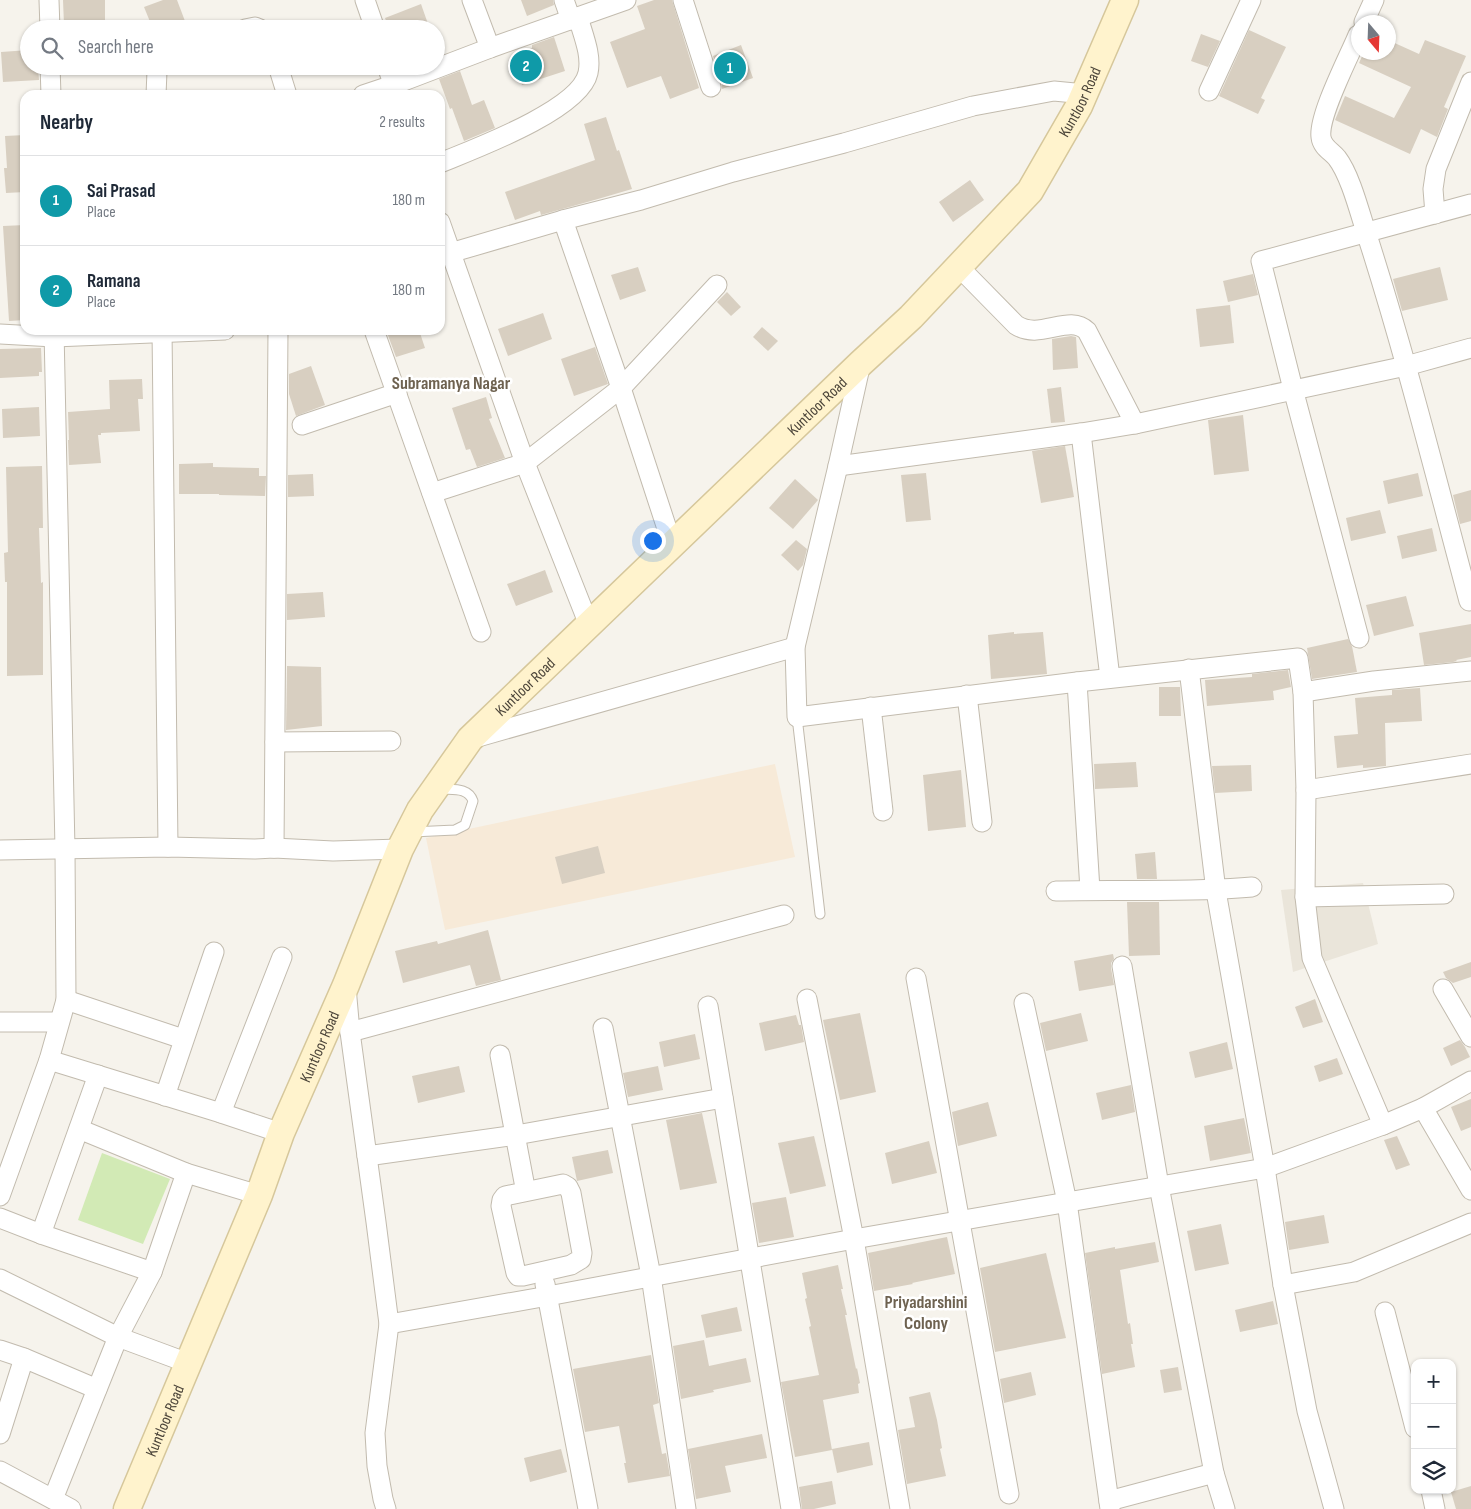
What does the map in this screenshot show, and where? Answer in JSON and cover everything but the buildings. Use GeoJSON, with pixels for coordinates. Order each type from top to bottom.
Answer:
{"type":"FeatureCollection","features":[{"type":"Feature","properties":{"kind":"street"},"geometry":{"type":"LineString","coordinates":[[50,0],[50,20]]}},
{"type":"Feature","properties":{"kind":"street"},"geometry":{"type":"LineString","coordinates":[[365,0],[372,20]]}},
{"type":"Feature","properties":{"kind":"street"},"geometry":{"type":"LineString","coordinates":[[472,0],[490,48]]}},
{"type":"Feature","properties":{"kind":"street"},"geometry":{"type":"LineString","coordinates":[[445,161],[528,125],[564,103],[580,88],[588,75],[590,59],[564,0]]}},
{"type":"Feature","properties":{"kind":"street"},"geometry":{"type":"LineString","coordinates":[[445,68],[490,48],[626,0]]}},
{"type":"Feature","properties":{"kind":"street"},"geometry":{"type":"LineString","coordinates":[[683,0],[711,87]]}},
{"type":"Feature","properties":{"kind":"street","name":"Kuntloor Road"},"geometry":{"type":"LineString","coordinates":[[127,1509],[258,1195],[281,1133],[346,985],[405,841],[420,810],[470,739],[911,317],[1030,191],[1079,106],[1126,0]]}},
{"type":"Feature","properties":{"kind":"street"},"geometry":{"type":"LineString","coordinates":[[1210,91],[1251,0]]}},
{"type":"Feature","properties":{"kind":"street"},"geometry":{"type":"LineString","coordinates":[[1367,15],[1374,0]]}},
{"type":"Feature","properties":{"kind":"street"},"geometry":{"type":"LineString","coordinates":[[1351,51],[1324,113],[1320,136],[1324,145],[1337,158],[1347,176],[1366,232],[1406,366],[1469,601]]}},
{"type":"Feature","properties":{"kind":"street"},"geometry":{"type":"LineString","coordinates":[[50,75],[51,90]]}},
{"type":"Feature","properties":{"kind":"street"},"geometry":{"type":"LineString","coordinates":[[156,90],[157,75]]}},
{"type":"Feature","properties":{"kind":"street"},"geometry":{"type":"LineString","coordinates":[[281,75],[285,90]]}},
{"type":"Feature","properties":{"kind":"street"},"geometry":{"type":"LineString","coordinates":[[390,75],[395,90],[429,75]]}},
{"type":"Feature","properties":{"kind":"street"},"geometry":{"type":"LineString","coordinates":[[1436,214],[1434,189],[1436,169],[1471,82]]}},
{"type":"Feature","properties":{"kind":"street"},"geometry":{"type":"LineString","coordinates":[[589,625],[445,255],[733,172],[973,106],[1054,91],[1084,94]]}},
{"type":"Feature","properties":{"kind":"street"},"geometry":{"type":"LineString","coordinates":[[1359,638],[1260,261],[1471,204]]}},
{"type":"Feature","properties":{"kind":"street"},"geometry":{"type":"LineString","coordinates":[[563,220],[672,544]]}},
{"type":"Feature","properties":{"kind":"street"},"geometry":{"type":"LineString","coordinates":[[959,267],[1016,325],[1024,330],[1035,331],[1069,324],[1084,328],[1135,424]]}},
{"type":"Feature","properties":{"kind":"street"},"geometry":{"type":"LineString","coordinates":[[432,493],[525,464],[621,388],[717,285]]}},
{"type":"Feature","properties":{"kind":"street"},"geometry":{"type":"LineString","coordinates":[[0,334],[20,334]]}},
{"type":"Feature","properties":{"kind":"street"},"geometry":{"type":"LineString","coordinates":[[0,1196],[49,1060],[66,1000],[65,849],[54,335]]}},
{"type":"Feature","properties":{"kind":"street"},"geometry":{"type":"LineString","coordinates":[[162,335],[168,847]]}},
{"type":"Feature","properties":{"kind":"street"},"geometry":{"type":"LineString","coordinates":[[274,848],[278,335]]}},
{"type":"Feature","properties":{"kind":"street"},"geometry":{"type":"LineString","coordinates":[[376,335],[481,632]]}},
{"type":"Feature","properties":{"kind":"street"},"geometry":{"type":"LineString","coordinates":[[838,466],[1135,424],[1406,366],[1471,348]]}},
{"type":"Feature","properties":{"kind":"street"},"geometry":{"type":"LineString","coordinates":[[861,363],[795,647],[796,717],[1110,678],[1298,658],[1303,692],[1306,790],[1305,897],[1312,958],[1383,1126]]}},
{"type":"Feature","properties":{"kind":"street"},"geometry":{"type":"LineString","coordinates":[[302,425],[396,393]]}},
{"type":"Feature","properties":{"kind":"street"},"geometry":{"type":"LineString","coordinates":[[1081,433],[1110,678]]}},
{"type":"Feature","properties":{"kind":"street"},"geometry":{"type":"LineString","coordinates":[[470,739],[795,647]]}},
{"type":"Feature","properties":{"kind":"street"},"geometry":{"type":"LineString","coordinates":[[1189,669],[1216,891],[1283,1285],[1307,1411],[1334,1509]]}},
{"type":"Feature","properties":{"kind":"street"},"geometry":{"type":"LineString","coordinates":[[1303,692],[1374,681],[1471,671]]}},
{"type":"Feature","properties":{"kind":"street"},"geometry":{"type":"LineString","coordinates":[[1077,682],[1090,890]]}},
{"type":"Feature","properties":{"kind":"street"},"geometry":{"type":"LineString","coordinates":[[967,695],[982,822]]}},
{"type":"Feature","properties":{"kind":"street"},"geometry":{"type":"LineString","coordinates":[[871,707],[883,811]]}},
{"type":"Feature","properties":{"kind":"street"},"geometry":{"type":"LineString","coordinates":[[275,742],[391,741]]}},
{"type":"Feature","properties":{"kind":"street"},"geometry":{"type":"LineString","coordinates":[[1306,790],[1471,764]]}},
{"type":"Feature","properties":{"kind":"street"},"geometry":{"type":"LineString","coordinates":[[0,850],[168,847],[274,848],[333,852],[405,841]]}},
{"type":"Feature","properties":{"kind":"street"},"geometry":{"type":"LineString","coordinates":[[1056,891],[1216,891],[1252,887]]}},
{"type":"Feature","properties":{"kind":"street"},"geometry":{"type":"LineString","coordinates":[[1305,897],[1444,894]]}},
{"type":"Feature","properties":{"kind":"street"},"geometry":{"type":"LineString","coordinates":[[350,1032],[784,915]]}},
{"type":"Feature","properties":{"kind":"street"},"geometry":{"type":"LineString","coordinates":[[165,1096],[214,952]]}},
{"type":"Feature","properties":{"kind":"street"},"geometry":{"type":"LineString","coordinates":[[221,1113],[282,957]]}},
{"type":"Feature","properties":{"kind":"street"},"geometry":{"type":"LineString","coordinates":[[1122,966],[1159,1186],[1214,1473],[1225,1509]]}},
{"type":"Feature","properties":{"kind":"street"},"geometry":{"type":"LineString","coordinates":[[916,978],[1009,1494]]}},
{"type":"Feature","properties":{"kind":"street"},"geometry":{"type":"LineString","coordinates":[[346,985],[350,1032],[389,1324],[375,1433],[377,1466],[386,1509]]}},
{"type":"Feature","properties":{"kind":"street"},"geometry":{"type":"LineString","coordinates":[[1443,989],[1471,1037]]}},
{"type":"Feature","properties":{"kind":"street"},"geometry":{"type":"LineString","coordinates":[[807,999],[854,1239],[900,1509]]}},
{"type":"Feature","properties":{"kind":"street"},"geometry":{"type":"LineString","coordinates":[[66,1000],[184,1039]]}},
{"type":"Feature","properties":{"kind":"street"},"geometry":{"type":"LineString","coordinates":[[1024,1002],[1067,1202],[1110,1505],[1214,1473]]}},
{"type":"Feature","properties":{"kind":"street"},"geometry":{"type":"LineString","coordinates":[[708,1006],[791,1509]]}},
{"type":"Feature","properties":{"kind":"street"},"geometry":{"type":"LineString","coordinates":[[0,1022],[59,1022]]}},
{"type":"Feature","properties":{"kind":"street"},"geometry":{"type":"LineString","coordinates":[[603,1028],[651,1276],[686,1509]]}},
{"type":"Feature","properties":{"kind":"street"},"geometry":{"type":"LineString","coordinates":[[500,1055],[524,1182]]}},
{"type":"Feature","properties":{"kind":"street"},"geometry":{"type":"LineString","coordinates":[[49,1060],[281,1133]]}},
{"type":"Feature","properties":{"kind":"street"},"geometry":{"type":"LineString","coordinates":[[41,1234],[98,1074]]}},
{"type":"Feature","properties":{"kind":"street"},"geometry":{"type":"LineString","coordinates":[[389,1324],[960,1220],[1264,1168],[1383,1126],[1423,1108],[1471,1081]]}},
{"type":"Feature","properties":{"kind":"street"},"geometry":{"type":"LineString","coordinates":[[367,1156],[516,1135],[722,1098]]}},
{"type":"Feature","properties":{"kind":"street"},"geometry":{"type":"LineString","coordinates":[[1423,1108],[1471,1190]]}},
{"type":"Feature","properties":{"kind":"street"},"geometry":{"type":"LineString","coordinates":[[79,1129],[186,1173],[258,1195]]}},
{"type":"Feature","properties":{"kind":"street"},"geometry":{"type":"LineString","coordinates":[[53,1499],[118,1337],[152,1272],[186,1173]]}},
{"type":"Feature","properties":{"kind":"street"},"geometry":{"type":"LineString","coordinates":[[563,1184],[568,1187],[571,1193],[582,1253],[581,1259],[571,1265],[542,1271],[524,1276],[518,1276],[516,1273],[501,1206],[502,1200],[505,1196],[563,1184]]}},
{"type":"Feature","properties":{"kind":"street"},"geometry":{"type":"LineString","coordinates":[[0,1218],[152,1272]]}},
{"type":"Feature","properties":{"kind":"street"},"geometry":{"type":"LineString","coordinates":[[1283,1285],[1354,1272],[1471,1222]]}},
{"type":"Feature","properties":{"kind":"street"},"geometry":{"type":"LineString","coordinates":[[542,1271],[588,1509]]}},
{"type":"Feature","properties":{"kind":"street"},"geometry":{"type":"LineString","coordinates":[[0,1279],[118,1337],[188,1362]]}},
{"type":"Feature","properties":{"kind":"street"},"geometry":{"type":"LineString","coordinates":[[1385,1312],[1411,1413]]}},
{"type":"Feature","properties":{"kind":"street"},"geometry":{"type":"LineString","coordinates":[[0,1350],[24,1358],[96,1389]]}},
{"type":"Feature","properties":{"kind":"street"},"geometry":{"type":"LineString","coordinates":[[0,1434],[24,1358]]}},
{"type":"Feature","properties":{"kind":"street"},"geometry":{"type":"LineString","coordinates":[[0,1471],[71,1509]]}},
{"type":"Feature","properties":{"kind":"street"},"geometry":{"type":"LineString","coordinates":[[1431,1494],[1435,1509]]}},
{"type":"Feature","properties":{"kind":"lane"},"geometry":{"type":"LineString","coordinates":[[796,717],[820,914]]}},
{"type":"Feature","properties":{"kind":"lane"},"geometry":{"type":"LineString","coordinates":[[405,841],[454,830],[465,824],[473,801],[471,795],[466,791],[435,788]]}},
{"type":"Feature","properties":{"kind":"shaded area"},"geometry":{"type":"Polygon","coordinates":[[[775,764],[795,857],[445,930],[426,838],[775,764]]]}},
{"type":"Feature","properties":{"kind":"shaded area"},"geometry":{"type":"Polygon","coordinates":[[[1363,883],[1378,944],[1293,972],[1281,890],[1363,883]]]}},
{"type":"Feature","properties":{"kind":"green space"},"geometry":{"type":"Polygon","coordinates":[[[102,1153],[170,1179],[143,1244],[78,1220],[102,1153]]]}},
{"type":"Feature","properties":{"kind":"place","name":"Ramana"},"geometry":{"type":"Point","coordinates":[526,66]}},
{"type":"Feature","properties":{"kind":"place","name":"Sai Prasad"},"geometry":{"type":"Point","coordinates":[730,68]}},
{"type":"Feature","properties":{"kind":"district","name":"Subramanya Nagar"},"geometry":{"type":"Point","coordinates":[451,383]}},
{"type":"Feature","properties":{"kind":"district","name":"Priyadarshini Colony"},"geometry":{"type":"Point","coordinates":[926,1312]}}]}
